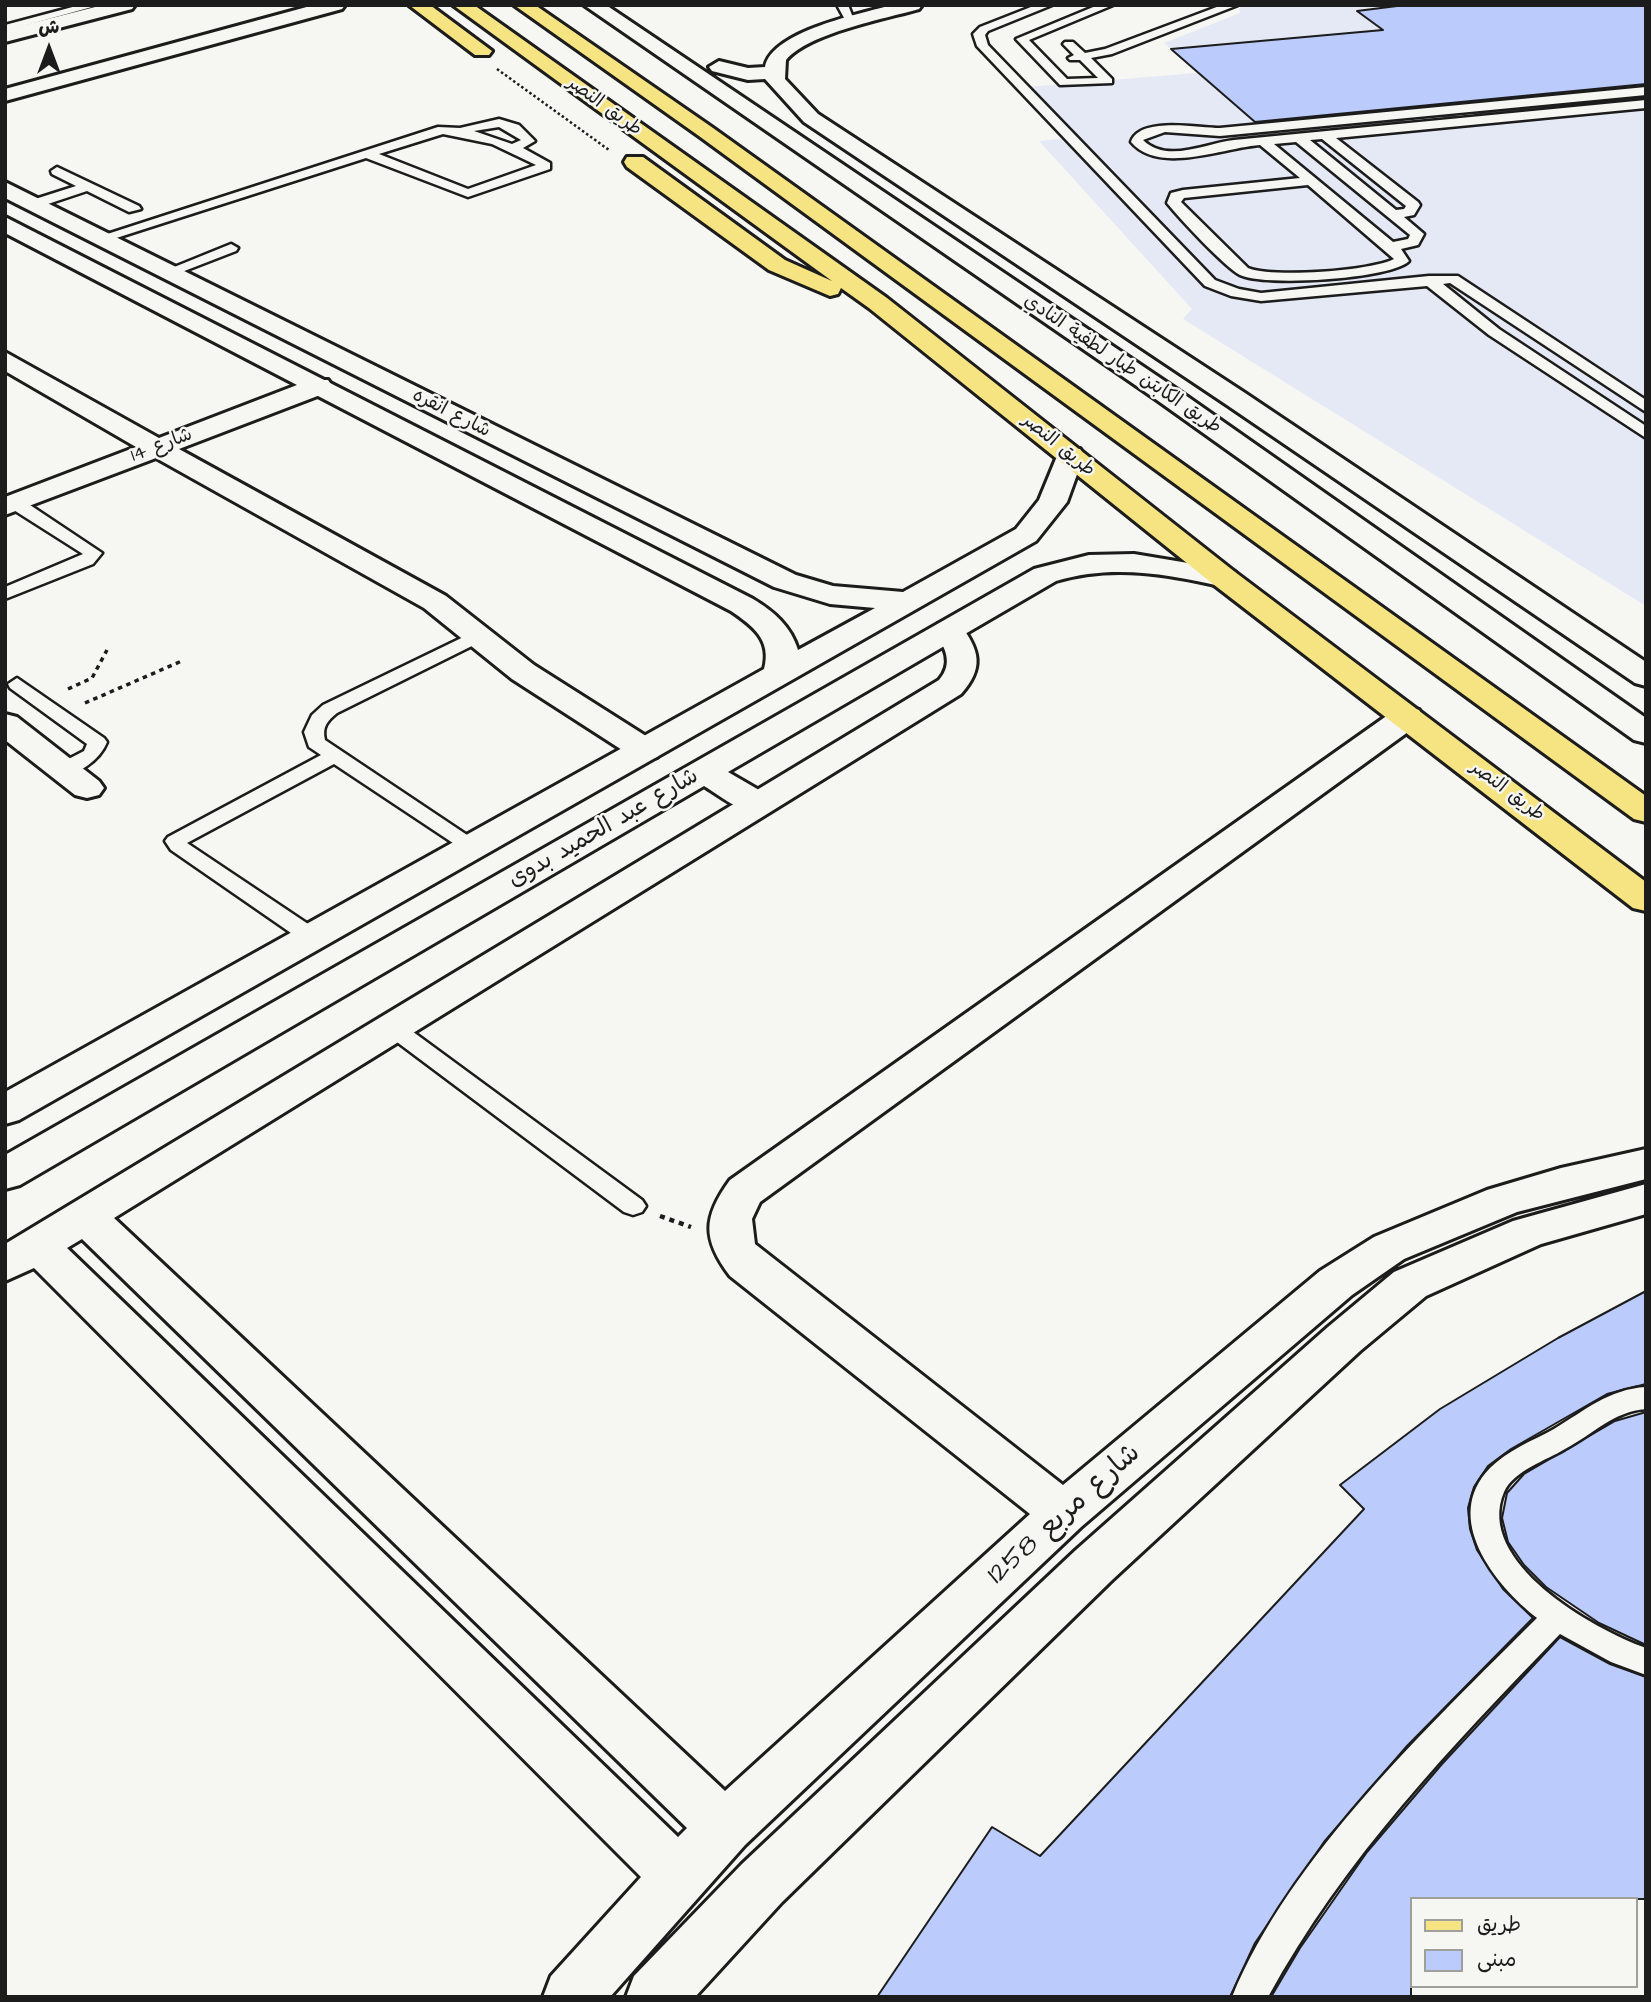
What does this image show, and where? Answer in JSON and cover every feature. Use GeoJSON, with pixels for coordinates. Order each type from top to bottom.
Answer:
{"type":"FeatureCollection","features":[{"type":"Feature","properties":{"kind":"main road"},"geometry":{"type":"LineString","coordinates":[[418,5],[490,57]]}},
{"type":"Feature","properties":{"kind":"main road","name":"طريق النصر"},"geometry":{"type":"LineString","coordinates":[[462,5],[878,303],[1224,578],[1646,900]]}},
{"type":"Feature","properties":{"kind":"main road","name":"طريق النصر"},"geometry":{"type":"LineString","coordinates":[[523,5],[729,148],[1646,812]]}},
{"type":"Feature","properties":{"kind":"main road"},"geometry":{"type":"LineString","coordinates":[[619,151],[777,265],[817,285],[878,303]]}},
{"type":"Feature","properties":{"kind":"street"},"geometry":{"type":"LineString","coordinates":[[5,36],[125,5]]}},
{"type":"Feature","properties":{"kind":"street"},"geometry":{"type":"LineString","coordinates":[[5,95],[336,5]]}},
{"type":"Feature","properties":{"kind":"street"},"geometry":{"type":"LineString","coordinates":[[719,67],[748,74],[775,72],[774,65],[780,54],[847,14],[913,5]]}},
{"type":"Feature","properties":{"kind":"street","name":"طريق الكابتن طيار لطفية النادي"},"geometry":{"type":"LineString","coordinates":[[599,10],[1166,394],[1646,733]]}},
{"type":"Feature","properties":{"kind":"street"},"geometry":{"type":"LineString","coordinates":[[698,50],[795,133],[800,148]]}},
{"type":"Feature","properties":{"kind":"street","name":"طريق الكابتن طيار لطفية النادي"},"geometry":{"type":"LineString","coordinates":[[775,72],[775,80],[785,94],[811,118],[1237,399],[1646,676]]}},
{"type":"Feature","properties":{"kind":"street","name":"شارع انقره"},"geometry":{"type":"LineString","coordinates":[[5,189],[785,581],[806,589],[855,599],[908,601]]}},
{"type":"Feature","properties":{"kind":"street","name":"شارع انقره"},"geometry":{"type":"LineString","coordinates":[[5,224],[760,616],[782,643],[783,663],[779,674]]}},
{"type":"Feature","properties":{"kind":"street"},"geometry":{"type":"LineString","coordinates":[[5,360],[147,443],[435,602],[480,635],[523,672],[645,750]]}},
{"type":"Feature","properties":{"kind":"street","name":"شارع 14"},"geometry":{"type":"LineString","coordinates":[[9,499],[309,381]]}},
{"type":"Feature","properties":{"kind":"street"},"geometry":{"type":"LineString","coordinates":[[5,1110],[1026,535],[1053,502],[1070,455]]}},
{"type":"Feature","properties":{"kind":"street"},"geometry":{"type":"LineString","coordinates":[[1026,535],[1052,536],[1075,544],[1083,549],[1089,562]]}},
{"type":"Feature","properties":{"kind":"street","name":"شارع عبد الحميد بدوى"},"geometry":{"type":"LineString","coordinates":[[5,1174],[1045,575],[1089,562],[1150,564],[1224,578]]}},
{"type":"Feature","properties":{"kind":"street"},"geometry":{"type":"LineString","coordinates":[[760,616],[791,607],[804,596],[806,589]]}},
{"type":"Feature","properties":{"kind":"street"},"geometry":{"type":"LineString","coordinates":[[679,1876],[21,1256],[950,687],[964,663],[960,645],[949,631]]}},
{"type":"Feature","properties":{"kind":"street"},"geometry":{"type":"LineString","coordinates":[[1064,1513],[746,1264],[731,1242],[730,1216],[745,1191],[1407,717]]}},
{"type":"Feature","properties":{"kind":"street"},"geometry":{"type":"LineString","coordinates":[[5,724],[74,779]]}},
{"type":"Feature","properties":{"kind":"street"},"geometry":{"type":"LineString","coordinates":[[703,772],[759,804]]}},
{"type":"Feature","properties":{"kind":"street","name":"شارع مربع 1258"},"geometry":{"type":"LineString","coordinates":[[572,1997],[725,1827],[1064,1513],[1336,1283],[1389,1248],[1502,1201],[1561,1183],[1646,1164]]}},
{"type":"Feature","properties":{"kind":"street"},"geometry":{"type":"LineString","coordinates":[[655,1997],[762,1883],[1094,1565],[1343,1339],[1410,1284],[1528,1232],[1646,1199]]}},
{"type":"Feature","properties":{"kind":"street"},"geometry":{"type":"LineString","coordinates":[[86,1217],[725,1827]]}},
{"type":"Feature","properties":{"kind":"lane"},"geometry":{"type":"LineString","coordinates":[[5,28],[94,5]]}},
{"type":"Feature","properties":{"kind":"lane"},"geometry":{"type":"LineString","coordinates":[[1047,5],[984,29],[979,34],[983,46],[1210,283],[1236,293],[1261,297],[1450,278],[1646,407]]}},
{"type":"Feature","properties":{"kind":"lane"},"geometry":{"type":"LineString","coordinates":[[1069,44],[1108,81],[1066,84],[1023,41],[1023,37],[1108,5]]}},
{"type":"Feature","properties":{"kind":"lane"},"geometry":{"type":"LineString","coordinates":[[1044,62],[1108,52],[1233,5]]}},
{"type":"Feature","properties":{"kind":"lane"},"geometry":{"type":"LineString","coordinates":[[1646,90],[1220,132],[1164,129],[1146,132],[1137,142],[1154,152],[1175,155],[1298,137],[1646,104]]}},
{"type":"Feature","properties":{"kind":"lane"},"geometry":{"type":"LineString","coordinates":[[102,238],[442,130],[464,130],[492,121],[506,123],[528,140],[510,149]]}},
{"type":"Feature","properties":{"kind":"lane"},"geometry":{"type":"LineString","coordinates":[[366,154],[468,193],[545,166],[464,130]]}},
{"type":"Feature","properties":{"kind":"lane"},"geometry":{"type":"LineString","coordinates":[[1325,135],[1413,205],[1409,212],[1395,214]]}},
{"type":"Feature","properties":{"kind":"lane"},"geometry":{"type":"LineString","coordinates":[[1298,137],[1415,230],[1417,238],[1407,244],[1391,247]]}},
{"type":"Feature","properties":{"kind":"lane"},"geometry":{"type":"LineString","coordinates":[[1263,141],[1391,247],[1403,258],[1399,264],[1275,278],[1255,277],[1243,271],[1174,203],[1176,197],[1183,194],[1311,181]]}},
{"type":"Feature","properties":{"kind":"lane"},"geometry":{"type":"LineString","coordinates":[[1331,164],[1359,161]]}},
{"type":"Feature","properties":{"kind":"lane"},"geometry":{"type":"LineString","coordinates":[[57,171],[134,209]]}},
{"type":"Feature","properties":{"kind":"lane"},"geometry":{"type":"LineString","coordinates":[[34,204],[88,186]]}},
{"type":"Feature","properties":{"kind":"lane"},"geometry":{"type":"LineString","coordinates":[[169,272],[231,248]]}},
{"type":"Feature","properties":{"kind":"lane"},"geometry":{"type":"LineString","coordinates":[[1429,280],[1494,332],[1646,433]]}},
{"type":"Feature","properties":{"kind":"lane"},"geometry":{"type":"LineString","coordinates":[[5,594],[87,560],[93,553],[9,499]]}},
{"type":"Feature","properties":{"kind":"lane"},"geometry":{"type":"LineString","coordinates":[[472,847],[316,743],[313,736],[317,720],[323,714],[480,635]]}},
{"type":"Feature","properties":{"kind":"lane"},"geometry":{"type":"LineString","coordinates":[[17,684],[93,739],[97,746],[74,779]]}},
{"type":"Feature","properties":{"kind":"lane"},"geometry":{"type":"LineString","coordinates":[[312,937],[178,846],[175,841],[335,756]]}},
{"type":"Feature","properties":{"kind":"lane"},"geometry":{"type":"LineString","coordinates":[[393,1028],[633,1206]]}},
{"type":"Feature","properties":{"kind":"lane"},"geometry":{"type":"LineString","coordinates":[[1646,1398],[1632,1398],[1613,1406],[1499,1477],[1490,1489],[1485,1517],[1489,1539],[1502,1562],[1535,1600],[1556,1618],[1604,1647],[1646,1662]]}},
{"type":"Feature","properties":{"kind":"lane"},"geometry":{"type":"LineString","coordinates":[[1249,1997],[1294,1919],[1344,1850],[1396,1786],[1556,1618]]}},
{"type":"Feature","properties":{"kind":"path"},"geometry":{"type":"LineString","coordinates":[[39,700],[90,680],[107,650]]}},
{"type":"Feature","properties":{"kind":"path"},"geometry":{"type":"LineString","coordinates":[[59,714],[184,660]]}},
{"type":"Feature","properties":{"kind":"path"},"geometry":{"type":"LineString","coordinates":[[633,1206],[731,1242]]}},
{"type":"Feature","properties":{"kind":"shaded area"},"geometry":{"type":"Polygon","coordinates":[[[1246,5],[1646,5],[1646,606],[1183,319],[1192,309],[1039,141],[1070,138],[1028,87],[1197,73],[1164,43],[1240,13],[1239,8],[1246,5]]]}},
{"type":"Feature","properties":{"kind":"building"},"geometry":{"type":"Polygon","coordinates":[[[1405,5],[1646,5],[1646,84],[1255,122],[1171,49],[1383,30],[1357,11],[1405,5]]]}},
{"type":"Feature","properties":{"kind":"building"},"geometry":{"type":"Polygon","coordinates":[[[1646,1291],[1646,1384],[1607,1394],[1511,1449],[1488,1466],[1474,1487],[1468,1508],[1470,1529],[1477,1550],[1503,1589],[1533,1618],[1407,1746],[1324,1842],[1255,1943],[1230,1997],[877,1997],[992,1827],[1040,1856],[1364,1509],[1340,1485],[1440,1409],[1558,1338],[1646,1291]]]}},
{"type":"Feature","properties":{"kind":"building"},"geometry":{"type":"Polygon","coordinates":[[[1646,1412],[1646,1645],[1599,1623],[1546,1587],[1524,1565],[1508,1542],[1502,1518],[1507,1493],[1524,1474],[1615,1421],[1646,1412]]]}},
{"type":"Feature","properties":{"kind":"building"},"geometry":{"type":"Polygon","coordinates":[[[1560,1637],[1610,1664],[1646,1677],[1646,1899],[1410,1897],[1411,1997],[1271,1997],[1300,1948],[1367,1852],[1442,1764],[1560,1637]]]}}]}
